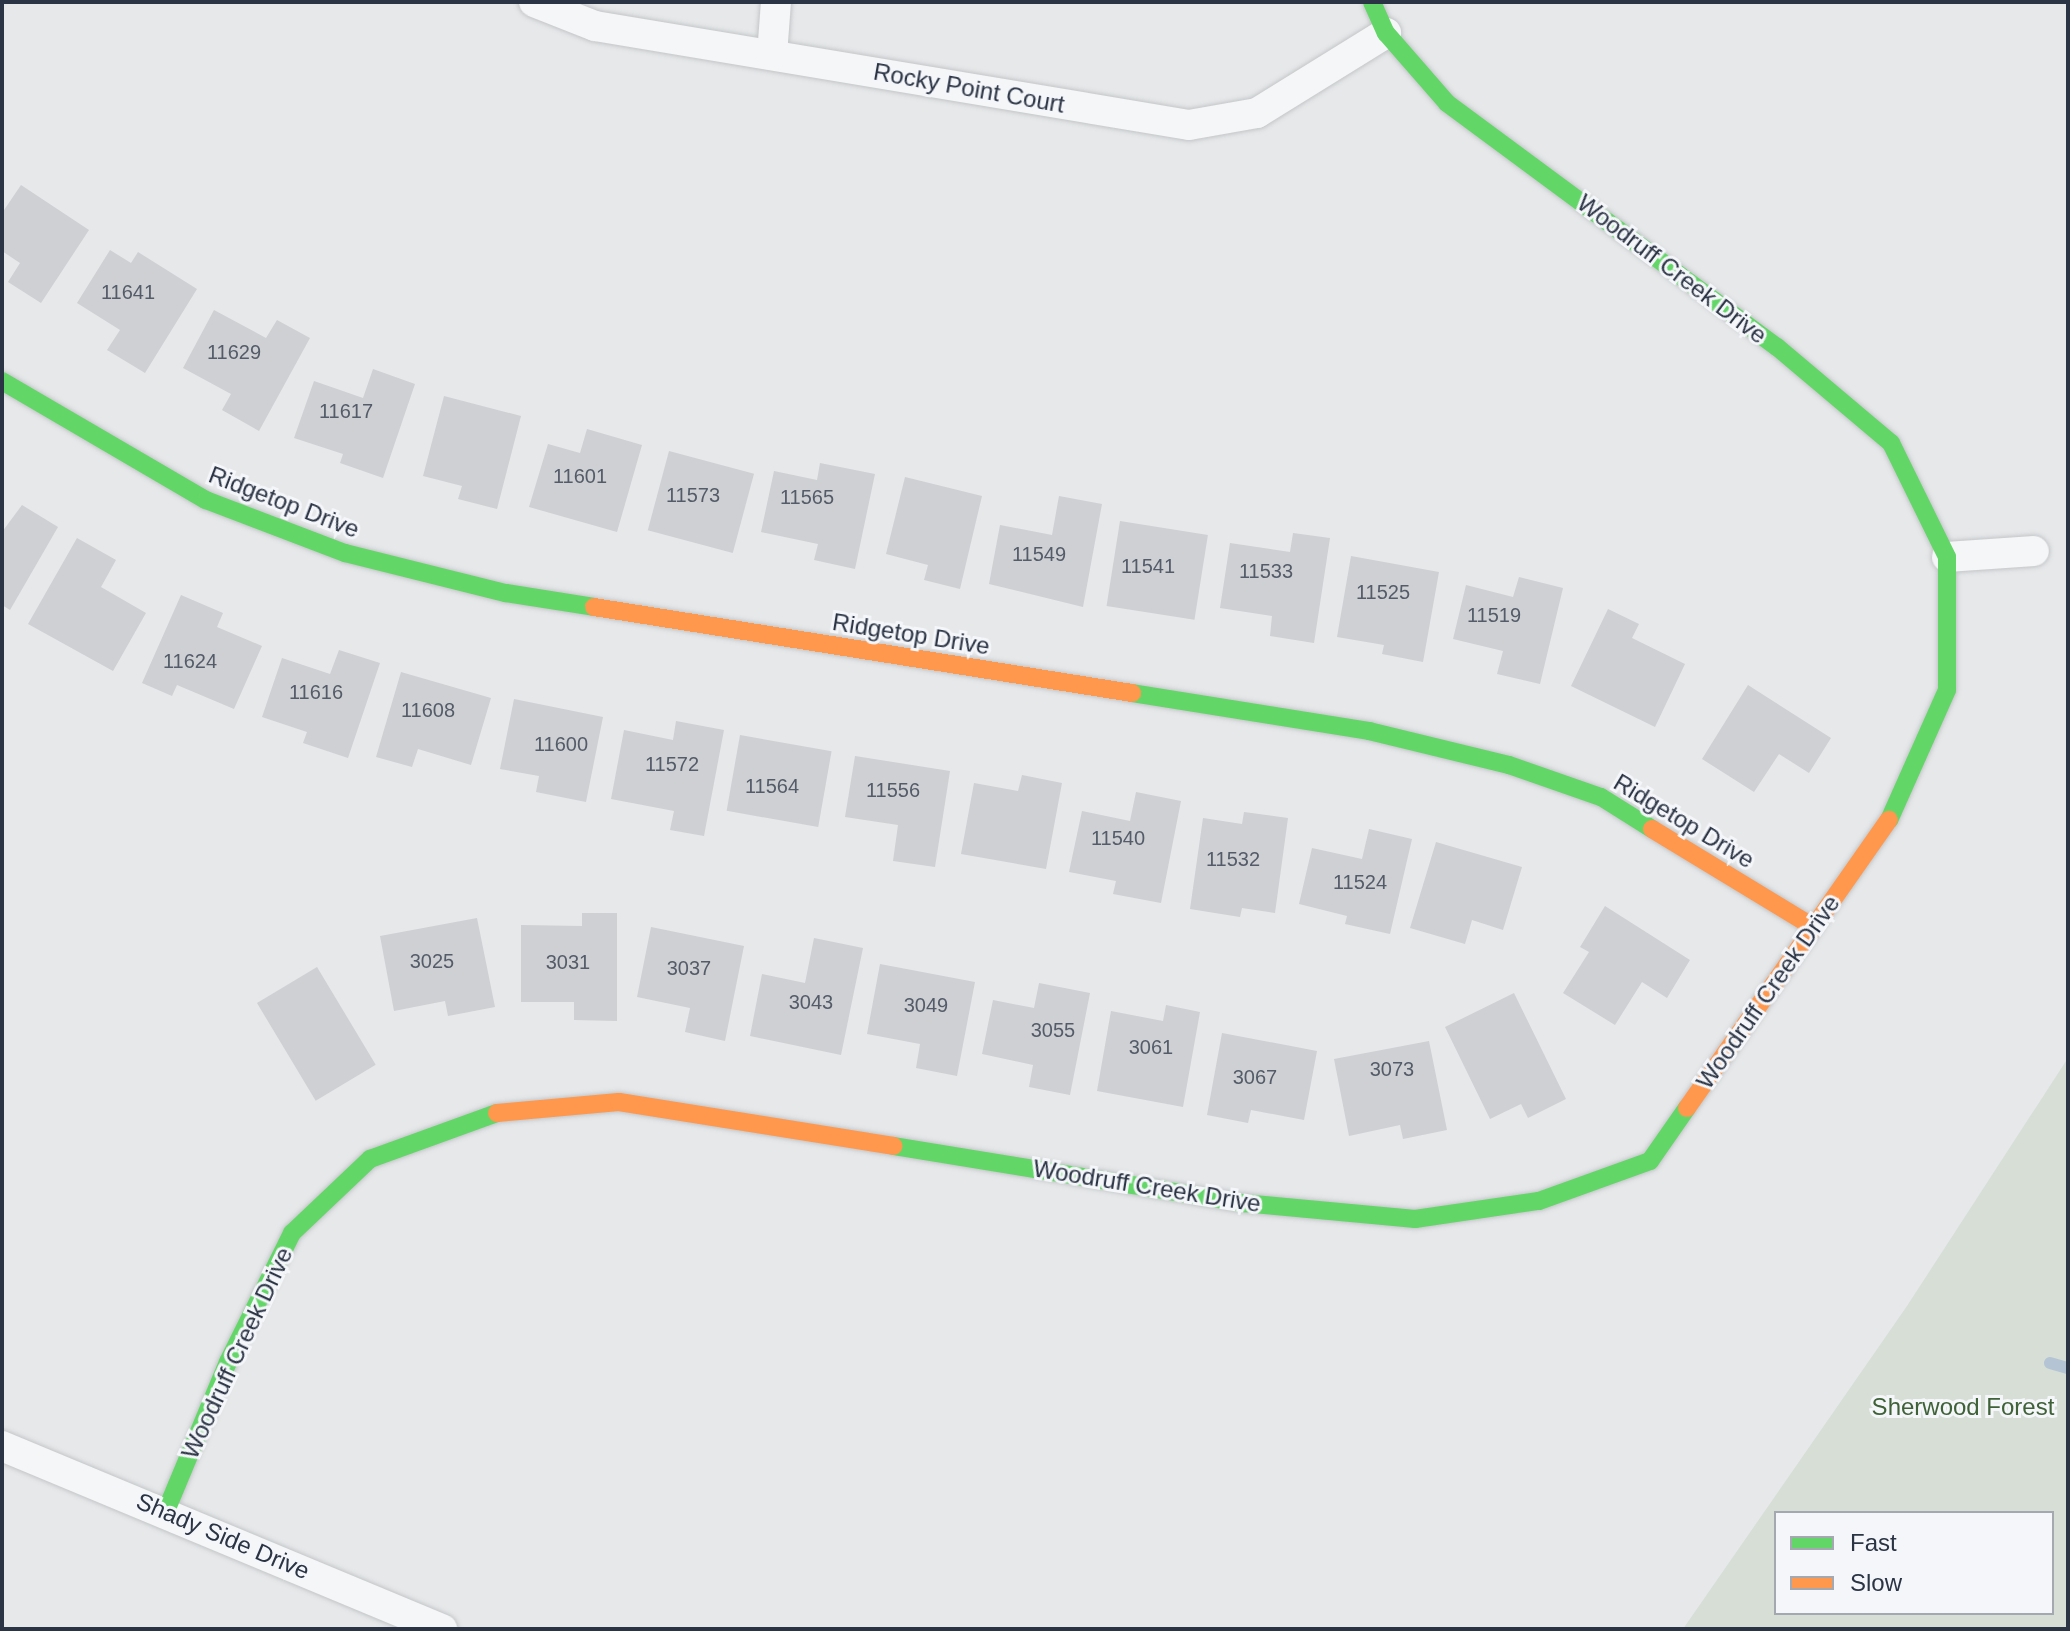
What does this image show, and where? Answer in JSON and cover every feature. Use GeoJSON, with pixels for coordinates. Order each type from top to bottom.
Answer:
{"type":"FeatureCollection","features":[{"type":"Feature","properties":{"kind":"street","name":"Rocky Point Court"},"geometry":{"type":"LineString","coordinates":[[534,2],[595,26],[1189,125],[1257,113],[1386,33]]}},
{"type":"Feature","properties":{"kind":"street"},"geometry":{"type":"LineString","coordinates":[[772,55],[776,2]]}},
{"type":"Feature","properties":{"kind":"street","name":"Woodruff Creek Drive"},"geometry":{"type":"LineString","coordinates":[[166,1511],[228,1362],[292,1233],[370,1159],[492,1113],[619,1102],[1243,1203],[1415,1219],[1539,1201],[1650,1161],[1894,812],[1947,690],[1947,557],[1891,443],[1777,347],[1447,103],[1386,33],[1372,2]]}},
{"type":"Feature","properties":{"kind":"street","name":"Ridgetop Drive"},"geometry":{"type":"LineString","coordinates":[[2,381],[206,500],[345,553],[506,593],[1369,731],[1509,765],[1601,797],[1813,927]]}},
{"type":"Feature","properties":{"kind":"street"},"geometry":{"type":"LineString","coordinates":[[1947,557],[2034,551]]}},
{"type":"Feature","properties":{"kind":"street","name":"Shady Side Drive"},"geometry":{"type":"LineString","coordinates":[[2,1446],[166,1511],[442,1629]]}},
{"type":"Feature","properties":{"kind":"green space","name":"Sherwood Forest"},"geometry":{"type":"Polygon","coordinates":[[[2068,1058],[2068,1629],[1683,1629],[1907,1306],[2068,1058]]]}},
{"type":"Feature","properties":{"kind":"building"},"geometry":{"type":"Polygon","coordinates":[[[21,185],[89,230],[41,303],[8,282],[20,263],[2,251],[2,213],[21,185]]]}},
{"type":"Feature","properties":{"kind":"building"},"geometry":{"type":"Polygon","coordinates":[[[110,250],[131,263],[138,252],[197,289],[145,373],[107,350],[120,330],[77,303],[110,250]]]}},
{"type":"Feature","properties":{"kind":"building"},"geometry":{"type":"Polygon","coordinates":[[[214,310],[266,338],[277,320],[310,338],[259,431],[222,410],[231,394],[183,368],[214,310]]]}},
{"type":"Feature","properties":{"kind":"building"},"geometry":{"type":"Polygon","coordinates":[[[373,369],[415,384],[383,478],[340,463],[343,454],[294,438],[314,381],[363,398],[373,369]]]}},
{"type":"Feature","properties":{"kind":"building"},"geometry":{"type":"Polygon","coordinates":[[[444,396],[521,416],[497,509],[458,499],[462,486],[423,476],[444,396]]]}},
{"type":"Feature","properties":{"kind":"building"},"geometry":{"type":"Polygon","coordinates":[[[587,429],[642,445],[617,532],[529,507],[548,444],[580,453],[587,429]]]}},
{"type":"Feature","properties":{"kind":"building"},"geometry":{"type":"Polygon","coordinates":[[[669,451],[754,474],[733,553],[648,530],[669,451]]]}},
{"type":"Feature","properties":{"kind":"building"},"geometry":{"type":"Polygon","coordinates":[[[820,463],[875,474],[855,569],[814,560],[818,544],[761,532],[774,471],[817,480],[820,463]]]}},
{"type":"Feature","properties":{"kind":"building"},"geometry":{"type":"Polygon","coordinates":[[[905,477],[982,496],[960,589],[924,580],[928,565],[886,554],[905,477]]]}},
{"type":"Feature","properties":{"kind":"building"},"geometry":{"type":"Polygon","coordinates":[[[1059,496],[1102,504],[1083,607],[989,584],[1000,525],[1052,535],[1059,496]]]}},
{"type":"Feature","properties":{"kind":"building"},"geometry":{"type":"Polygon","coordinates":[[[22,505],[58,527],[10,610],[2,605],[2,532],[22,505]]]}},
{"type":"Feature","properties":{"kind":"building"},"geometry":{"type":"Polygon","coordinates":[[[1120,521],[1208,535],[1194,620],[1107,606],[1120,521]]]}},
{"type":"Feature","properties":{"kind":"building"},"geometry":{"type":"Polygon","coordinates":[[[1293,533],[1330,538],[1314,643],[1270,636],[1272,616],[1220,608],[1230,543],[1290,552],[1293,533]]]}},
{"type":"Feature","properties":{"kind":"building"},"geometry":{"type":"Polygon","coordinates":[[[77,538],[116,560],[101,587],[146,613],[113,671],[28,624],[77,538]]]}},
{"type":"Feature","properties":{"kind":"building"},"geometry":{"type":"Polygon","coordinates":[[[1351,556],[1439,572],[1423,662],[1382,654],[1384,645],[1337,637],[1351,556]]]}},
{"type":"Feature","properties":{"kind":"building"},"geometry":{"type":"Polygon","coordinates":[[[1519,577],[1563,588],[1540,684],[1497,674],[1503,651],[1453,639],[1466,585],[1513,597],[1519,577]]]}},
{"type":"Feature","properties":{"kind":"building"},"geometry":{"type":"Polygon","coordinates":[[[181,595],[223,613],[217,627],[262,646],[234,709],[177,685],[172,696],[142,683],[181,595]]]}},
{"type":"Feature","properties":{"kind":"building"},"geometry":{"type":"Polygon","coordinates":[[[1608,609],[1639,624],[1632,638],[1685,664],[1655,727],[1571,686],[1608,609]]]}},
{"type":"Feature","properties":{"kind":"building"},"geometry":{"type":"Polygon","coordinates":[[[339,650],[380,663],[348,758],[303,743],[307,732],[262,717],[282,658],[330,674],[339,650]]]}},
{"type":"Feature","properties":{"kind":"building"},"geometry":{"type":"Polygon","coordinates":[[[401,672],[491,698],[471,765],[418,749],[412,767],[376,757],[401,672]]]}},
{"type":"Feature","properties":{"kind":"building"},"geometry":{"type":"Polygon","coordinates":[[[1748,685],[1831,738],[1809,773],[1779,754],[1754,792],[1702,759],[1748,685]]]}},
{"type":"Feature","properties":{"kind":"building"},"geometry":{"type":"Polygon","coordinates":[[[514,699],[603,717],[586,802],[536,792],[539,776],[500,769],[514,699]]]}},
{"type":"Feature","properties":{"kind":"building"},"geometry":{"type":"Polygon","coordinates":[[[676,721],[724,730],[704,836],[670,830],[674,811],[611,799],[624,730],[673,740],[676,721]]]}},
{"type":"Feature","properties":{"kind":"building"},"geometry":{"type":"Polygon","coordinates":[[[740,735],[832,751],[818,827],[727,811],[740,735]]]}},
{"type":"Feature","properties":{"kind":"building"},"geometry":{"type":"Polygon","coordinates":[[[855,756],[950,771],[935,867],[893,861],[898,825],[845,817],[855,756]]]}},
{"type":"Feature","properties":{"kind":"building"},"geometry":{"type":"Polygon","coordinates":[[[1022,775],[1062,783],[1046,869],[961,854],[974,783],[1018,791],[1022,775]]]}},
{"type":"Feature","properties":{"kind":"building"},"geometry":{"type":"Polygon","coordinates":[[[1136,792],[1181,801],[1161,903],[1113,894],[1116,881],[1069,872],[1082,811],[1130,821],[1136,792]]]}},
{"type":"Feature","properties":{"kind":"building"},"geometry":{"type":"Polygon","coordinates":[[[1244,812],[1288,818],[1275,913],[1242,908],[1240,917],[1190,909],[1203,818],[1242,824],[1244,812]]]}},
{"type":"Feature","properties":{"kind":"building"},"geometry":{"type":"Polygon","coordinates":[[[1369,829],[1412,839],[1390,934],[1345,924],[1347,916],[1299,904],[1312,848],[1362,859],[1369,829]]]}},
{"type":"Feature","properties":{"kind":"building"},"geometry":{"type":"Polygon","coordinates":[[[1436,842],[1522,867],[1503,930],[1472,920],[1465,944],[1410,928],[1436,842]]]}},
{"type":"Feature","properties":{"kind":"building"},"geometry":{"type":"Polygon","coordinates":[[[1605,906],[1690,960],[1667,998],[1642,982],[1615,1025],[1563,993],[1589,952],[1580,947],[1605,906]]]}},
{"type":"Feature","properties":{"kind":"building"},"geometry":{"type":"Polygon","coordinates":[[[582,913],[617,913],[617,1021],[574,1020],[574,1002],[521,1002],[521,925],[582,926],[582,913]]]}},
{"type":"Feature","properties":{"kind":"building"},"geometry":{"type":"Polygon","coordinates":[[[477,918],[495,1007],[448,1016],[445,1001],[394,1011],[380,936],[477,918]]]}},
{"type":"Feature","properties":{"kind":"building"},"geometry":{"type":"Polygon","coordinates":[[[651,927],[744,946],[725,1041],[685,1032],[690,1008],[637,997],[651,927]]]}},
{"type":"Feature","properties":{"kind":"building"},"geometry":{"type":"Polygon","coordinates":[[[814,938],[863,948],[841,1055],[750,1036],[762,974],[805,983],[814,938]]]}},
{"type":"Feature","properties":{"kind":"building"},"geometry":{"type":"Polygon","coordinates":[[[880,964],[975,982],[957,1076],[916,1068],[920,1044],[867,1034],[880,964]]]}},
{"type":"Feature","properties":{"kind":"building"},"geometry":{"type":"Polygon","coordinates":[[[317,967],[376,1065],[316,1101],[257,1003],[317,967]]]}},
{"type":"Feature","properties":{"kind":"building"},"geometry":{"type":"Polygon","coordinates":[[[1039,983],[1090,993],[1070,1095],[1029,1087],[1033,1065],[982,1054],[993,1000],[1034,1008],[1039,983]]]}},
{"type":"Feature","properties":{"kind":"building"},"geometry":{"type":"Polygon","coordinates":[[[1514,993],[1566,1099],[1528,1118],[1521,1104],[1490,1119],[1445,1027],[1514,993]]]}},
{"type":"Feature","properties":{"kind":"building"},"geometry":{"type":"Polygon","coordinates":[[[1166,1005],[1200,1012],[1183,1107],[1097,1091],[1111,1011],[1163,1021],[1166,1005]]]}},
{"type":"Feature","properties":{"kind":"building"},"geometry":{"type":"Polygon","coordinates":[[[1222,1033],[1317,1051],[1304,1120],[1251,1110],[1248,1123],[1207,1115],[1222,1033]]]}},
{"type":"Feature","properties":{"kind":"building"},"geometry":{"type":"Polygon","coordinates":[[[1429,1041],[1447,1130],[1403,1139],[1400,1125],[1349,1136],[1334,1059],[1429,1041]]]}},
{"type":"Feature","properties":{"kind":"waterway"},"geometry":{"type":"LineString","coordinates":[[2050,1363],[2068,1368]]}},
{"type":"Feature","properties":{"kind":"traffic: fast"},"geometry":{"type":"LineString","coordinates":[[1372,2],[1386,33],[1447,103],[1777,347],[1891,443],[1947,557],[1947,690],[1889,820]]}},
{"type":"Feature","properties":{"kind":"traffic: fast"},"geometry":{"type":"LineString","coordinates":[[2,381],[206,500],[345,553],[506,593],[594,607]]}},
{"type":"Feature","properties":{"kind":"traffic: fast"},"geometry":{"type":"LineString","coordinates":[[1132,693],[1369,731],[1509,765],[1601,797],[1652,829]]}},
{"type":"Feature","properties":{"kind":"traffic: fast"},"geometry":{"type":"LineString","coordinates":[[894,1146],[1243,1203],[1415,1219],[1539,1201],[1650,1161],[1687,1108]]}},
{"type":"Feature","properties":{"kind":"traffic: fast"},"geometry":{"type":"LineString","coordinates":[[166,1511],[228,1362],[292,1233],[370,1159],[497,1113]]}},
{"type":"Feature","properties":{"kind":"traffic: slow"},"geometry":{"type":"LineString","coordinates":[[594,607],[1132,693]]}},
{"type":"Feature","properties":{"kind":"traffic: slow"},"geometry":{"type":"LineString","coordinates":[[1687,1108],[1889,820]]}},
{"type":"Feature","properties":{"kind":"traffic: slow"},"geometry":{"type":"LineString","coordinates":[[1652,829],[1813,927]]}},
{"type":"Feature","properties":{"kind":"traffic: slow"},"geometry":{"type":"LineString","coordinates":[[497,1113],[619,1102],[894,1146]]}}]}
